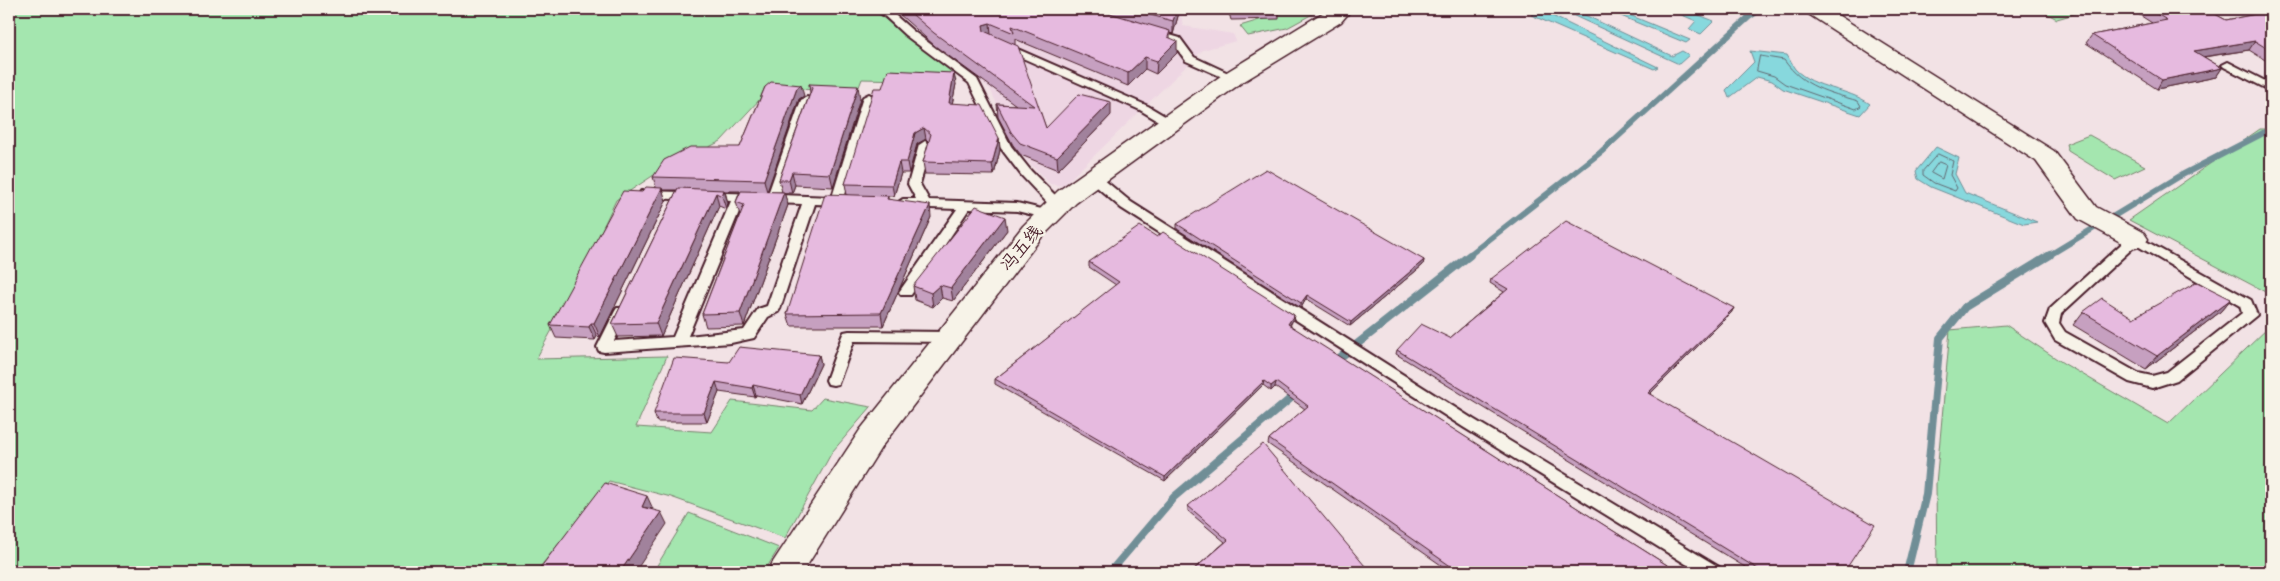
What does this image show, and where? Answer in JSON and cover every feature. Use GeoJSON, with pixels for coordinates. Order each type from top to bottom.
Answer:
{"type":"FeatureCollection","features":[{"type":"Feature","properties":{"kind":"street","name":"冯五线"},"geometry":{"type":"LineString","coordinates":[[785,572],[871,438],[1032,232],[1067,196],[1233,78],[1333,17],[1341,9]]}},
{"type":"Feature","properties":{"kind":"street"},"geometry":{"type":"LineString","coordinates":[[1814,9],[2045,156],[2087,213],[2135,239]]}},
{"type":"Feature","properties":{"kind":"lane"},"geometry":{"type":"LineString","coordinates":[[882,9],[909,33],[973,81],[979,90],[999,135],[1016,163],[1053,211]]}},
{"type":"Feature","properties":{"kind":"lane"},"geometry":{"type":"LineString","coordinates":[[1139,29],[1176,40],[1190,59],[1233,78]]}},
{"type":"Feature","properties":{"kind":"lane"},"geometry":{"type":"LineString","coordinates":[[990,40],[1144,108],[1169,122]]}},
{"type":"Feature","properties":{"kind":"lane"},"geometry":{"type":"LineString","coordinates":[[2228,65],[2271,88]]}},
{"type":"Feature","properties":{"kind":"lane"},"geometry":{"type":"LineString","coordinates":[[837,201],[869,96]]}},
{"type":"Feature","properties":{"kind":"lane"},"geometry":{"type":"LineString","coordinates":[[773,198],[807,100]]}},
{"type":"Feature","properties":{"kind":"lane"},"geometry":{"type":"LineString","coordinates":[[925,145],[914,184],[925,204]]}},
{"type":"Feature","properties":{"kind":"lane"},"geometry":{"type":"LineString","coordinates":[[1093,177],[1126,205],[1451,413],[1713,572]]}},
{"type":"Feature","properties":{"kind":"lane"},"geometry":{"type":"LineString","coordinates":[[642,194],[856,202]]}},
{"type":"Feature","properties":{"kind":"lane"},"geometry":{"type":"LineString","coordinates":[[669,213],[677,195]]}},
{"type":"Feature","properties":{"kind":"lane"},"geometry":{"type":"LineString","coordinates":[[678,342],[739,197]]}},
{"type":"Feature","properties":{"kind":"lane"},"geometry":{"type":"LineString","coordinates":[[626,302],[604,347],[732,338],[749,334],[763,313],[773,309],[810,200]]}},
{"type":"Feature","properties":{"kind":"lane"},"geometry":{"type":"LineString","coordinates":[[886,202],[1017,207],[1053,211]]}},
{"type":"Feature","properties":{"kind":"lane"},"geometry":{"type":"LineString","coordinates":[[906,292],[966,205]]}},
{"type":"Feature","properties":{"kind":"lane"},"geometry":{"type":"LineString","coordinates":[[2135,239],[2246,303],[2250,315],[2172,376],[2152,382],[2134,378],[2060,336],[2052,323],[2055,312],[2135,239]]}},
{"type":"Feature","properties":{"kind":"lane"},"geometry":{"type":"LineString","coordinates":[[833,380],[849,336],[950,337]]}},
{"type":"Feature","properties":{"kind":"shaded area"},"geometry":{"type":"Polygon","coordinates":[[[893,9],[1180,9],[1183,26],[1233,34],[1236,41],[1203,50],[1063,186],[1050,184],[1020,154],[990,89],[898,17],[893,9]]]}},
{"type":"Feature","properties":{"kind":"green space"},"geometry":{"type":"Polygon","coordinates":[[[9,9],[872,9],[952,71],[956,81],[862,79],[857,92],[778,88],[761,98],[721,141],[657,173],[616,200],[569,299],[536,359],[667,356],[636,427],[712,432],[732,401],[812,410],[823,398],[871,407],[832,452],[785,538],[671,497],[609,481],[536,572],[9,572],[9,9]]]}},
{"type":"Feature","properties":{"kind":"green space"},"geometry":{"type":"Polygon","coordinates":[[[1295,9],[1318,11],[1287,28],[1248,36],[1240,26],[1295,9]]]}},
{"type":"Feature","properties":{"kind":"green space"},"geometry":{"type":"Polygon","coordinates":[[[2038,9],[2074,9],[2081,12],[2057,19],[2038,9]]]}},
{"type":"Feature","properties":{"kind":"green space"},"geometry":{"type":"Polygon","coordinates":[[[2260,129],[2271,129],[2271,295],[2129,220],[2260,129]]]}},
{"type":"Feature","properties":{"kind":"green space"},"geometry":{"type":"Polygon","coordinates":[[[2089,135],[2145,166],[2115,180],[2068,151],[2066,144],[2089,135]]]}},
{"type":"Feature","properties":{"kind":"green space"},"geometry":{"type":"Polygon","coordinates":[[[2006,325],[2063,363],[2168,424],[2271,325],[2271,572],[1937,572],[1936,484],[1950,330],[2006,325]]]}},
{"type":"Feature","properties":{"kind":"green space"},"geometry":{"type":"Polygon","coordinates":[[[689,513],[779,548],[764,572],[653,572],[689,513]]]}},
{"type":"Feature","properties":{"kind":"water"},"geometry":{"type":"Polygon","coordinates":[[[1541,9],[1552,9],[1544,12],[1658,67],[1654,69],[1531,15],[1541,9]]]}},
{"type":"Feature","properties":{"kind":"water"},"geometry":{"type":"Polygon","coordinates":[[[1559,9],[1572,9],[1672,56],[1682,51],[1689,55],[1679,64],[1559,9]]]}},
{"type":"Feature","properties":{"kind":"water"},"geometry":{"type":"Polygon","coordinates":[[[1604,9],[1615,9],[1690,40],[1686,43],[1604,9]]]}},
{"type":"Feature","properties":{"kind":"water"},"geometry":{"type":"Polygon","coordinates":[[[1668,9],[1684,9],[1714,21],[1701,34],[1689,29],[1696,21],[1668,9]]]}},
{"type":"Feature","properties":{"kind":"water"},"geometry":{"type":"Polygon","coordinates":[[[1750,51],[1787,55],[1795,69],[1803,76],[1870,104],[1860,115],[1783,89],[1772,81],[1757,77],[1729,98],[1726,90],[1754,62],[1750,51]]]}},
{"type":"Feature","properties":{"kind":"water"},"geometry":{"type":"Polygon","coordinates":[[[1936,147],[1959,158],[1955,174],[1965,193],[2037,222],[2024,224],[1931,187],[1918,179],[1916,171],[1936,147]]]}},
{"type":"Feature","properties":{"kind":"building"},"geometry":{"type":"Polygon","coordinates":[[[906,9],[1106,9],[1106,12],[1170,31],[1168,37],[1177,41],[1157,61],[1145,57],[1128,73],[1012,26],[1014,33],[990,23],[983,25],[984,31],[1018,46],[1046,128],[1079,94],[1111,102],[1057,157],[1020,143],[1011,132],[997,104],[1034,106],[934,33],[906,9]]]}},
{"type":"Feature","properties":{"kind":"building"},"geometry":{"type":"Polygon","coordinates":[[[1128,9],[1177,9],[1173,21],[1128,9]]]}},
{"type":"Feature","properties":{"kind":"building"},"geometry":{"type":"Polygon","coordinates":[[[1231,9],[1279,9],[1279,11],[1231,12],[1231,9]]]}},
{"type":"Feature","properties":{"kind":"building"},"geometry":{"type":"Polygon","coordinates":[[[2148,9],[2206,9],[2226,20],[2271,11],[2271,51],[2255,41],[2194,51],[2222,68],[2162,80],[2092,35],[2167,20],[2148,9]]]}},
{"type":"Feature","properties":{"kind":"building"},"geometry":{"type":"Polygon","coordinates":[[[888,70],[954,73],[949,103],[982,105],[999,138],[992,164],[923,162],[931,134],[924,128],[915,133],[907,162],[899,162],[892,185],[845,184],[874,88],[882,88],[888,70]]]}},
{"type":"Feature","properties":{"kind":"building"},"geometry":{"type":"Polygon","coordinates":[[[771,82],[801,85],[797,88],[764,180],[653,177],[664,160],[690,147],[740,147],[765,87],[771,82]]]}},
{"type":"Feature","properties":{"kind":"building"},"geometry":{"type":"Polygon","coordinates":[[[809,84],[858,86],[830,174],[792,172],[789,180],[779,180],[812,88],[809,84]]]}},
{"type":"Feature","properties":{"kind":"building"},"geometry":{"type":"Polygon","coordinates":[[[1266,169],[1424,260],[1351,322],[1307,295],[1301,303],[1177,224],[1266,169]]]}},
{"type":"Feature","properties":{"kind":"building"},"geometry":{"type":"Polygon","coordinates":[[[646,187],[662,188],[594,323],[591,323],[589,327],[550,325],[623,191],[642,192],[646,187]]]}},
{"type":"Feature","properties":{"kind":"building"},"geometry":{"type":"Polygon","coordinates":[[[678,188],[724,190],[722,196],[716,193],[656,323],[612,324],[678,188]]]}},
{"type":"Feature","properties":{"kind":"building"},"geometry":{"type":"Polygon","coordinates":[[[741,191],[784,192],[740,313],[702,314],[744,205],[736,202],[741,191]]]}},
{"type":"Feature","properties":{"kind":"building"},"geometry":{"type":"Polygon","coordinates":[[[825,194],[888,196],[887,199],[930,205],[881,313],[787,314],[825,194]]]}},
{"type":"Feature","properties":{"kind":"building"},"geometry":{"type":"Polygon","coordinates":[[[976,206],[1005,217],[951,288],[940,285],[931,293],[913,286],[976,206]]]}},
{"type":"Feature","properties":{"kind":"building"},"geometry":{"type":"Polygon","coordinates":[[[1566,221],[1734,308],[1648,393],[1875,525],[1844,572],[1763,572],[1397,350],[1421,324],[1450,338],[1508,289],[1491,279],[1566,221]]]}},
{"type":"Feature","properties":{"kind":"building"},"geometry":{"type":"Polygon","coordinates":[[[1140,226],[1157,237],[1163,232],[1294,315],[1288,324],[1678,572],[1459,572],[1269,439],[1308,406],[1276,382],[1271,386],[1264,381],[1165,477],[995,379],[1119,282],[1089,262],[1140,226]]]}},
{"type":"Feature","properties":{"kind":"building"},"geometry":{"type":"Polygon","coordinates":[[[2197,282],[2231,299],[2157,356],[2083,312],[2102,298],[2133,318],[2197,282]]]}},
{"type":"Feature","properties":{"kind":"building"},"geometry":{"type":"Polygon","coordinates":[[[739,347],[819,355],[800,395],[753,385],[752,388],[716,382],[704,413],[654,413],[674,358],[729,362],[739,347]]]}},
{"type":"Feature","properties":{"kind":"building"},"geometry":{"type":"Polygon","coordinates":[[[1263,444],[1370,572],[1192,571],[1228,540],[1188,506],[1263,444]]]}},
{"type":"Feature","properties":{"kind":"building"},"geometry":{"type":"Polygon","coordinates":[[[605,483],[647,496],[642,507],[661,512],[620,572],[537,572],[605,483]]]}},
{"type":"Feature","properties":{"kind":"waterway"},"geometry":{"type":"LineString","coordinates":[[1468,256],[1601,152],[1749,17],[1761,9]]}},
{"type":"Feature","properties":{"kind":"waterway"},"geometry":{"type":"LineString","coordinates":[[2048,256],[2180,176],[2271,129]]}},
{"type":"Feature","properties":{"kind":"waterway"},"geometry":{"type":"LineString","coordinates":[[1333,363],[1470,255]]}},
{"type":"Feature","properties":{"kind":"waterway"},"geometry":{"type":"LineString","coordinates":[[1907,572],[1926,494],[1940,338],[1965,307],[2050,255]]}},
{"type":"Feature","properties":{"kind":"waterway"},"geometry":{"type":"LineString","coordinates":[[1110,572],[1174,497],[1297,393]]}}]}
